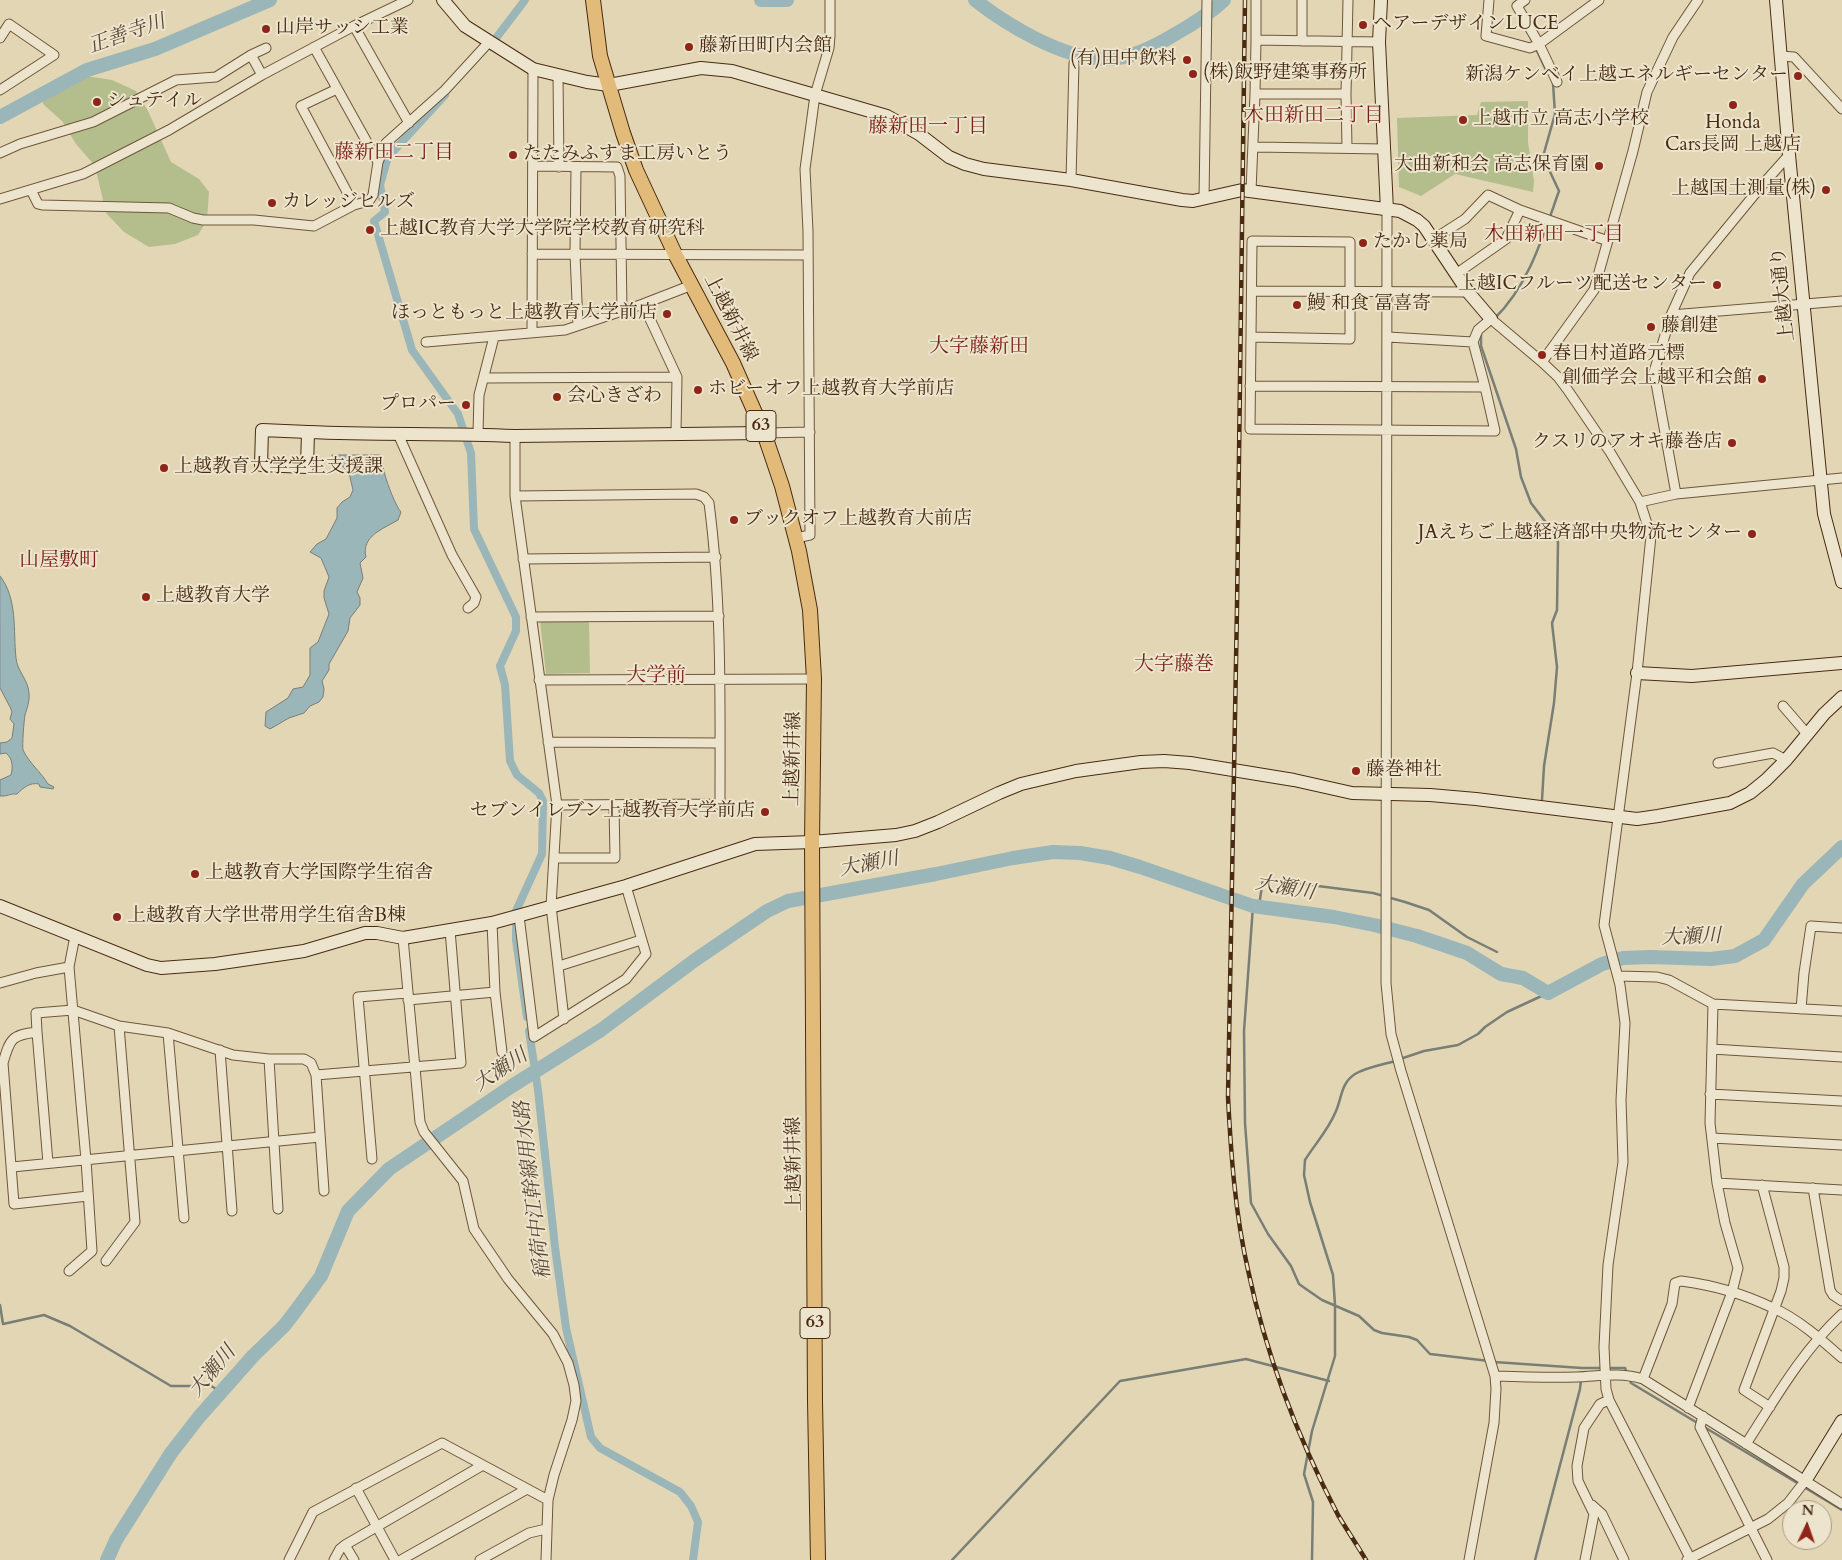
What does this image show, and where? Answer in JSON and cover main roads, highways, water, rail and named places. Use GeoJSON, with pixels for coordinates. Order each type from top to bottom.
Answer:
{"type":"FeatureCollection","features":[{"type":"Feature","properties":{"kind":"main road","name":"上越新井線"},"geometry":{"type":"LineString","coordinates":[[593,0],[600,56],[636,170],[675,254],[733,363],[764,432],[782,486],[796,538],[810,610],[814,679],[812,842],[815,1401],[818,1560]]}},
{"type":"Feature","properties":{"kind":"water"},"geometry":{"type":"Polygon","coordinates":[[[332,455],[381,455],[384,473],[394,500],[401,512],[398,520],[374,534],[367,544],[365,550],[366,557],[360,563],[363,578],[357,592],[360,598],[360,605],[350,618],[348,631],[329,664],[329,670],[322,681],[323,697],[304,713],[289,718],[270,729],[265,726],[266,712],[288,698],[293,689],[303,687],[310,675],[310,648],[318,642],[329,614],[324,591],[329,577],[321,558],[310,552],[317,544],[326,539],[337,518],[337,508],[350,497],[353,490],[349,473],[332,455]]]}},
{"type":"Feature","properties":{"kind":"water"},"geometry":{"type":"Polygon","coordinates":[[[0,576],[10,595],[14,616],[17,663],[27,683],[29,693],[29,702],[24,722],[23,750],[48,784],[54,787],[53,789],[33,784],[17,794],[2,796],[0,796],[0,780],[11,775],[12,766],[11,760],[6,753],[0,754],[0,743],[7,742],[12,738],[14,724],[10,719],[12,712],[0,688],[0,576]]]}},
{"type":"Feature","properties":{"kind":"waterway","name":"正善寺川"},"geometry":{"type":"LineString","coordinates":[[0,117],[87,70],[155,49],[270,0]]}},
{"type":"Feature","properties":{"kind":"waterway","name":"稲荷中江幹線用水路"},"geometry":{"type":"LineString","coordinates":[[490,46],[525,0]]}},
{"type":"Feature","properties":{"kind":"waterway","name":"正善寺川"},"geometry":{"type":"LineString","coordinates":[[761,0],[787,0]]}},
{"type":"Feature","properties":{"kind":"waterway","name":"正善寺川"},"geometry":{"type":"LineString","coordinates":[[975,0],[1018,29],[1052,46],[1086,57],[1102,59],[1132,55],[1150,48],[1195,22],[1224,0]]}},
{"type":"Feature","properties":{"kind":"waterway"},"geometry":{"type":"LineString","coordinates":[[1530,36],[1546,70]]}},
{"type":"Feature","properties":{"kind":"waterway"},"geometry":{"type":"LineString","coordinates":[[1494,319],[1517,291],[1526,275],[1541,242],[1559,191],[1545,161],[1544,153],[1555,114],[1553,83]]}},
{"type":"Feature","properties":{"kind":"waterway","name":"稲荷中江幹線用水路"},"geometry":{"type":"LineString","coordinates":[[445,95],[388,157],[380,185],[385,212],[374,221],[412,350],[458,414],[471,453],[474,529],[516,617],[516,631],[500,666],[505,685],[510,761],[517,775],[539,793],[543,801],[542,854],[516,911],[516,940],[527,1017]]}},
{"type":"Feature","properties":{"kind":"waterway"},"geometry":{"type":"LineString","coordinates":[[1481,334],[1481,346],[1516,449],[1521,477],[1531,503],[1554,533],[1558,542],[1557,610],[1552,623],[1557,667],[1554,703],[1544,766],[1542,800]]}},
{"type":"Feature","properties":{"kind":"waterway","name":"大瀬川"},"geometry":{"type":"LineString","coordinates":[[107,1560],[116,1540],[171,1453],[199,1417],[253,1356],[284,1326],[321,1276],[348,1211],[389,1169],[512,1086],[601,1030],[695,960],[767,911],[788,901],[1013,858],[1053,852],[1080,853],[1110,858],[1140,867],[1253,906],[1334,917],[1417,936],[1467,953],[1501,974],[1523,978],[1548,993],[1602,964],[1623,958],[1711,959],[1735,956],[1764,940],[1803,884],[1842,847]]}},
{"type":"Feature","properties":{"kind":"waterway"},"geometry":{"type":"LineString","coordinates":[[1259,906],[1263,879],[1373,893],[1429,910],[1467,937],[1497,952]]}},
{"type":"Feature","properties":{"kind":"waterway"},"geometry":{"type":"LineString","coordinates":[[1253,906],[1244,1031],[1245,1123],[1251,1203],[1268,1234],[1291,1266],[1299,1284],[1322,1300],[1359,1316],[1374,1330],[1417,1340],[1430,1354],[1489,1361]]}},
{"type":"Feature","properties":{"kind":"waterway"},"geometry":{"type":"LineString","coordinates":[[1400,1059],[1424,1051],[1458,1045],[1478,1034],[1507,1012],[1548,993]]}},
{"type":"Feature","properties":{"kind":"waterway","name":"稲荷中江幹線用水路"},"geometry":{"type":"LineString","coordinates":[[529,1031],[538,1090],[566,1328],[591,1437],[600,1448],[680,1492],[691,1506],[698,1522],[693,1560]]}},
{"type":"Feature","properties":{"kind":"waterway"},"geometry":{"type":"LineString","coordinates":[[1312,1560],[1313,1502],[1304,1474],[1312,1431],[1335,1356],[1335,1305],[1333,1275],[1310,1202],[1304,1175],[1305,1160],[1330,1124],[1344,1086],[1350,1078],[1364,1070],[1395,1061]]}},
{"type":"Feature","properties":{"kind":"waterway"},"geometry":{"type":"LineString","coordinates":[[0,1305],[3,1324],[44,1315],[70,1326],[171,1386],[211,1386],[222,1392]]}},
{"type":"Feature","properties":{"kind":"waterway"},"geometry":{"type":"LineString","coordinates":[[952,1560],[1120,1381],[1246,1359],[1329,1381]]}},
{"type":"Feature","properties":{"kind":"waterway"},"geometry":{"type":"LineString","coordinates":[[1494,1362],[1582,1368],[1625,1368],[1627,1373]]}},
{"type":"Feature","properties":{"kind":"waterway"},"geometry":{"type":"LineString","coordinates":[[1629,1378],[1631,1383],[1842,1510]]}},
{"type":"Feature","properties":{"kind":"waterway"},"geometry":{"type":"LineString","coordinates":[[1535,1560],[1581,1380]]}},
{"type":"Feature","properties":{"kind":"railway"},"geometry":{"type":"LineString","coordinates":[[1245,0],[1228,1097],[1232,1162],[1244,1249],[1255,1302],[1274,1365],[1297,1426],[1323,1486],[1338,1515],[1366,1560]]}},
{"type":"Feature","properties":{"kind":"place","name":"ヘアーデザインLUCE"},"geometry":{"type":"Point","coordinates":[1363,25]}},
{"type":"Feature","properties":{"kind":"place","name":"山岸サッシ工業"},"geometry":{"type":"Point","coordinates":[266,29]}},
{"type":"Feature","properties":{"kind":"place","name":"藤新田町内会館"},"geometry":{"type":"Point","coordinates":[689,47]}},
{"type":"Feature","properties":{"kind":"place","name":"(有)田中飲料"},"geometry":{"type":"Point","coordinates":[1187,60]}},
{"type":"Feature","properties":{"kind":"place","name":"(株)飯野建築事務所"},"geometry":{"type":"Point","coordinates":[1193,74]}},
{"type":"Feature","properties":{"kind":"place","name":"新潟ケンベイ上越エネルギーセンター"},"geometry":{"type":"Point","coordinates":[1798,76]}},
{"type":"Feature","properties":{"kind":"place","name":"シュテイル"},"geometry":{"type":"Point","coordinates":[97,102]}},
{"type":"Feature","properties":{"kind":"place","name":"Honda Cars長岡 上越店"},"geometry":{"type":"Point","coordinates":[1733,105]}},
{"type":"Feature","properties":{"kind":"place","name":"上越市立 高志小学校"},"geometry":{"type":"Point","coordinates":[1463,120]}},
{"type":"Feature","properties":{"kind":"place","name":"たたみふすま工房いとう"},"geometry":{"type":"Point","coordinates":[513,155]}},
{"type":"Feature","properties":{"kind":"place","name":"大曲新和会 高志保育園"},"geometry":{"type":"Point","coordinates":[1599,166]}},
{"type":"Feature","properties":{"kind":"place","name":"上越国土測量(株)"},"geometry":{"type":"Point","coordinates":[1826,190]}},
{"type":"Feature","properties":{"kind":"place","name":"カレッジヒルズ"},"geometry":{"type":"Point","coordinates":[272,203]}},
{"type":"Feature","properties":{"kind":"place","name":"上越IC教育大学大学院学校教育研究科"},"geometry":{"type":"Point","coordinates":[370,230]}},
{"type":"Feature","properties":{"kind":"place","name":"たかし薬局"},"geometry":{"type":"Point","coordinates":[1363,243]}},
{"type":"Feature","properties":{"kind":"place","name":"上越ICフルーツ配送センター"},"geometry":{"type":"Point","coordinates":[1717,285]}},
{"type":"Feature","properties":{"kind":"place","name":"鰻 和食 冨喜寄"},"geometry":{"type":"Point","coordinates":[1297,305]}},
{"type":"Feature","properties":{"kind":"place","name":"ほっともっと上越教育大学前店"},"geometry":{"type":"Point","coordinates":[667,314]}},
{"type":"Feature","properties":{"kind":"place","name":"藤創建"},"geometry":{"type":"Point","coordinates":[1651,327]}},
{"type":"Feature","properties":{"kind":"place","name":"春日村道路元標"},"geometry":{"type":"Point","coordinates":[1542,355]}},
{"type":"Feature","properties":{"kind":"place","name":"創価学会上越平和会館"},"geometry":{"type":"Point","coordinates":[1762,379]}},
{"type":"Feature","properties":{"kind":"place","name":"ホビーオフ上越教育大学前店"},"geometry":{"type":"Point","coordinates":[698,390]}},
{"type":"Feature","properties":{"kind":"place","name":"会心きざわ"},"geometry":{"type":"Point","coordinates":[557,397]}},
{"type":"Feature","properties":{"kind":"place","name":"プロパー"},"geometry":{"type":"Point","coordinates":[466,405]}},
{"type":"Feature","properties":{"kind":"place","name":"クスリのアオキ藤巻店"},"geometry":{"type":"Point","coordinates":[1732,443]}},
{"type":"Feature","properties":{"kind":"place","name":"上越教育大学学生支援課"},"geometry":{"type":"Point","coordinates":[164,468]}},
{"type":"Feature","properties":{"kind":"place","name":"ブックオフ上越教育大前店"},"geometry":{"type":"Point","coordinates":[734,520]}},
{"type":"Feature","properties":{"kind":"place","name":"JAえちご上越経済部中央物流センター"},"geometry":{"type":"Point","coordinates":[1752,534]}},
{"type":"Feature","properties":{"kind":"place","name":"上越教育大学"},"geometry":{"type":"Point","coordinates":[146,597]}},
{"type":"Feature","properties":{"kind":"place","name":"藤巻神社"},"geometry":{"type":"Point","coordinates":[1356,771]}},
{"type":"Feature","properties":{"kind":"place","name":"セブンイレブン上越教育大学前店"},"geometry":{"type":"Point","coordinates":[765,812]}},
{"type":"Feature","properties":{"kind":"place","name":"上越教育大学国際学生宿舎"},"geometry":{"type":"Point","coordinates":[195,874]}},
{"type":"Feature","properties":{"kind":"place","name":"上越教育大学世帯用学生宿舎B棟"},"geometry":{"type":"Point","coordinates":[117,917]}},
{"type":"Feature","properties":{"kind":"district","name":"木田新田二丁目"},"geometry":{"type":"Point","coordinates":[1314,116]}},
{"type":"Feature","properties":{"kind":"district","name":"藤新田一丁目"},"geometry":{"type":"Point","coordinates":[928,127]}},
{"type":"Feature","properties":{"kind":"district","name":"藤新田二丁目"},"geometry":{"type":"Point","coordinates":[394,153]}},
{"type":"Feature","properties":{"kind":"district","name":"木田新田一丁目"},"geometry":{"type":"Point","coordinates":[1554,235]}},
{"type":"Feature","properties":{"kind":"district","name":"大字藤新田"},"geometry":{"type":"Point","coordinates":[979,347]}},
{"type":"Feature","properties":{"kind":"district","name":"山屋敷町"},"geometry":{"type":"Point","coordinates":[59,561]}},
{"type":"Feature","properties":{"kind":"district","name":"大字藤巻"},"geometry":{"type":"Point","coordinates":[1174,665]}},
{"type":"Feature","properties":{"kind":"district","name":"大学前"},"geometry":{"type":"Point","coordinates":[656,676]}}]}
